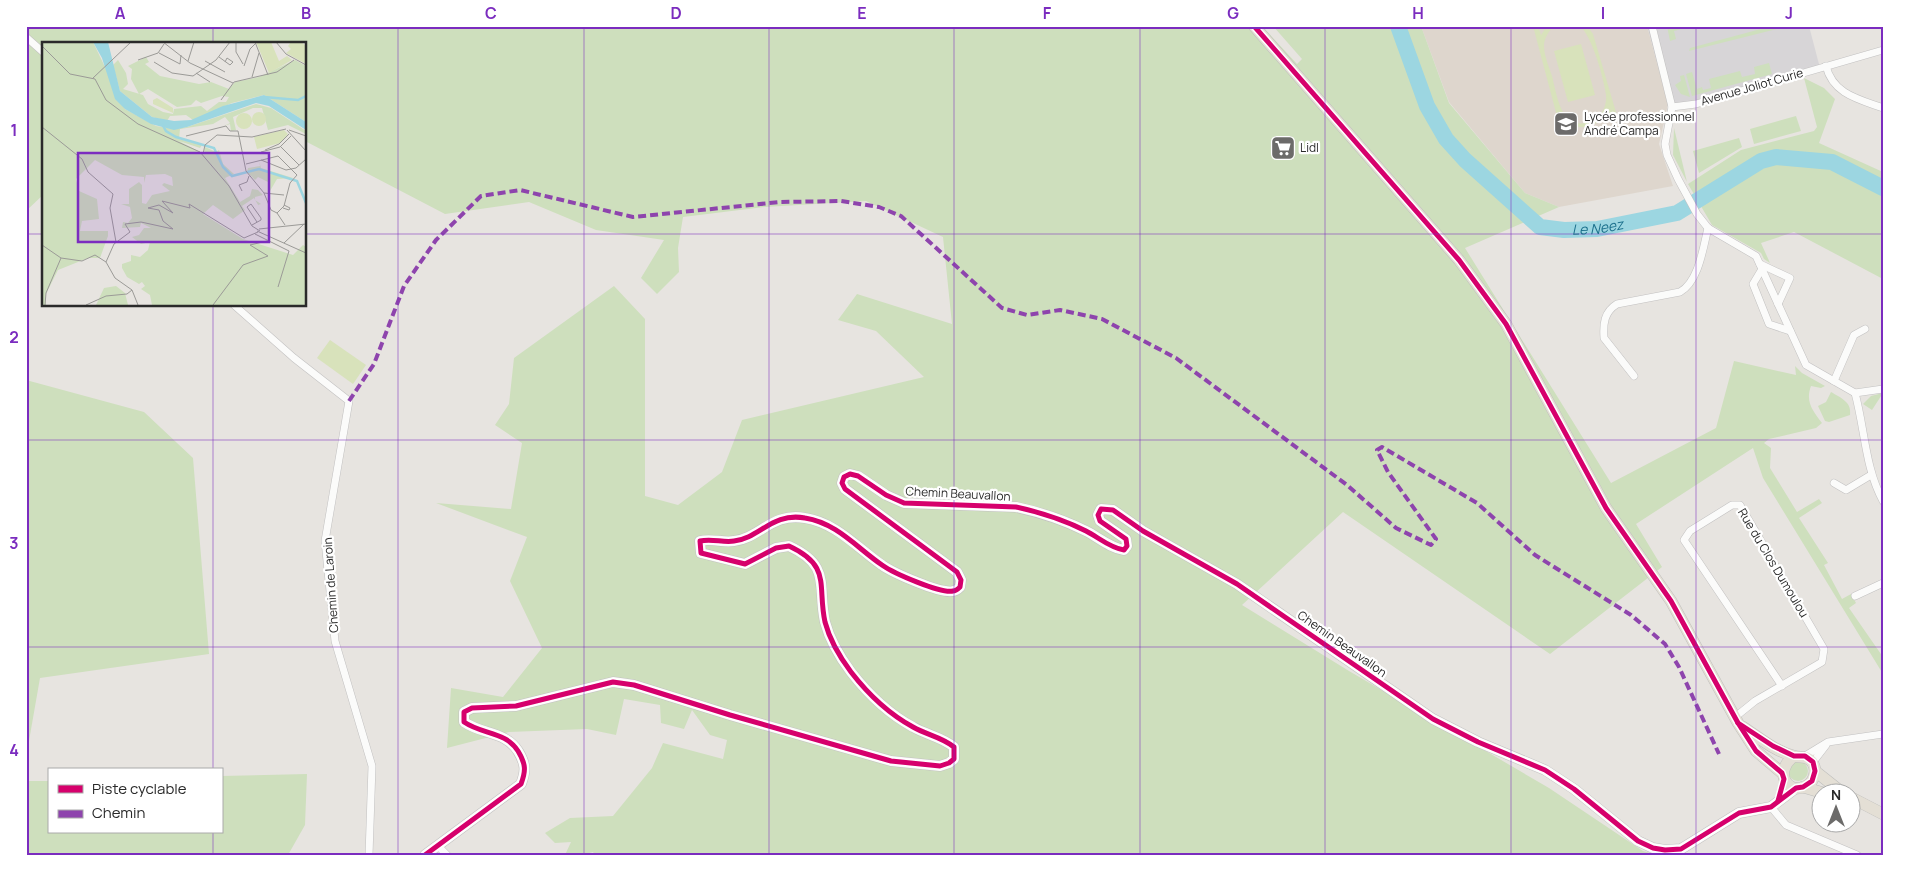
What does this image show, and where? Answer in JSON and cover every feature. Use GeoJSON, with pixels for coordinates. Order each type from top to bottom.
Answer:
{"type":"FeatureCollection","features":[{"type":"Feature","properties":{"kind":"main road"},"geometry":{"type":"LineString","coordinates":[[1256,27],[1458,260],[1506,324],[1606,508],[1671,601],[1736,721],[1756,751],[1783,776],[1800,788],[1812,791]]}},
{"type":"Feature","properties":{"kind":"main road"},"geometry":{"type":"LineString","coordinates":[[1736,721],[1773,746],[1807,761],[1833,784]]}},
{"type":"Feature","properties":{"kind":"main road"},"geometry":{"type":"LineString","coordinates":[[1783,776],[1785,762],[1807,761]]}},
{"type":"Feature","properties":{"kind":"main road"},"geometry":{"type":"LineString","coordinates":[[1800,788],[1812,781],[1807,761]]}},
{"type":"Feature","properties":{"kind":"main road"},"geometry":{"type":"LineString","coordinates":[[1862,805],[1883,814]]}},
{"type":"Feature","properties":{"kind":"street"},"geometry":{"type":"LineString","coordinates":[[1652,26],[1672,107],[1665,144],[1667,155],[1697,214],[1708,228],[1756,256],[1806,365],[1855,393],[1883,389]]}},
{"type":"Feature","properties":{"kind":"street"},"geometry":{"type":"LineString","coordinates":[[26,37],[42,51]]}},
{"type":"Feature","properties":{"kind":"street","name":"Avenue Joliot Curie"},"geometry":{"type":"LineString","coordinates":[[1672,107],[1696,104],[1883,50]]}},
{"type":"Feature","properties":{"kind":"street"},"geometry":{"type":"LineString","coordinates":[[1826,66],[1828,75],[1841,92],[1883,108]]}},
{"type":"Feature","properties":{"kind":"street"},"geometry":{"type":"LineString","coordinates":[[1634,376],[1604,338],[1605,318],[1610,309],[1617,304],[1680,292],[1686,288],[1693,280],[1708,228]]}},
{"type":"Feature","properties":{"kind":"street"},"geometry":{"type":"LineString","coordinates":[[1761,266],[1790,278],[1778,304]]}},
{"type":"Feature","properties":{"kind":"street"},"geometry":{"type":"LineString","coordinates":[[1761,266],[1753,284],[1768,324],[1790,331]]}},
{"type":"Feature","properties":{"kind":"street","name":"Chemin de Laroin"},"geometry":{"type":"LineString","coordinates":[[235,306],[294,358],[349,401],[325,541],[335,642],[372,766],[369,855]]}},
{"type":"Feature","properties":{"kind":"street"},"geometry":{"type":"LineString","coordinates":[[1834,381],[1854,335],[1865,329]]}},
{"type":"Feature","properties":{"kind":"street"},"geometry":{"type":"LineString","coordinates":[[1855,393],[1863,424],[1871,475],[1883,501]]}},
{"type":"Feature","properties":{"kind":"street","name":"Chemin Beauvallon"},"geometry":{"type":"LineString","coordinates":[[425,855],[521,784],[525,774],[526,767],[523,759],[512,743],[502,736],[470,726],[464,722],[464,712],[472,708],[516,706],[613,682],[634,684],[730,716],[891,761],[940,766],[954,759],[954,746],[947,741],[913,728],[892,713],[870,695],[850,671],[831,643],[825,620],[820,572],[814,562],[789,546],[776,548],[745,564],[701,553],[700,541],[708,539],[734,542],[772,522],[792,517],[807,518],[842,533],[882,565],[909,580],[953,591],[960,587],[961,580],[957,572],[845,489],[842,483],[844,477],[850,474],[858,476],[886,495],[904,503],[1016,507],[1034,511],[1085,530],[1117,549],[1124,550],[1127,546],[1126,539],[1100,521],[1098,515],[1101,509],[1113,510],[1144,531],[1237,584],[1433,719],[1478,742],[1552,775],[1574,789],[1638,841],[1653,848],[1666,850],[1681,849],[1739,813],[1774,805],[1800,788]]}},
{"type":"Feature","properties":{"kind":"street"},"geometry":{"type":"LineString","coordinates":[[1834,483],[1846,490],[1871,475]]}},
{"type":"Feature","properties":{"kind":"street","name":"Rue du Clos Dumoulou"},"geometry":{"type":"LineString","coordinates":[[1736,721],[1782,686],[1822,662],[1824,649],[1740,505],[1732,505],[1690,531],[1684,540],[1782,686]]}},
{"type":"Feature","properties":{"kind":"street"},"geometry":{"type":"LineString","coordinates":[[1855,596],[1883,583]]}},
{"type":"Feature","properties":{"kind":"street"},"geometry":{"type":"LineString","coordinates":[[1807,761],[1828,742],[1883,734]]}},
{"type":"Feature","properties":{"kind":"street"},"geometry":{"type":"LineString","coordinates":[[1783,776],[1774,805],[1786,825],[1857,855]]}},
{"type":"Feature","properties":{"kind":"street"},"geometry":{"type":"LineString","coordinates":[[438,846],[447,855]]}},
{"type":"Feature","properties":{"kind":"shaded area","name":"Lycée professionnel André Campa"},"geometry":{"type":"Polygon","coordinates":[[[1421,26],[1647,26],[1668,104],[1659,144],[1673,186],[1559,207],[1525,193],[1449,102],[1421,26]]]}},
{"type":"Feature","properties":{"kind":"shaded area"},"geometry":{"type":"Polygon","coordinates":[[[1647,26],[1809,26],[1820,68],[1696,104],[1668,104],[1647,26]]]}},
{"type":"Feature","properties":{"kind":"green space"},"geometry":{"type":"Polygon","coordinates":[[[26,26],[1262,26],[1297,64],[1302,59],[1273,26],[1421,26],[1449,103],[1525,193],[1559,207],[1465,248],[1611,483],[1716,428],[1734,361],[1796,375],[1795,366],[1802,373],[1825,386],[1821,388],[1811,386],[1809,392],[1809,402],[1822,423],[1816,428],[1769,439],[1764,443],[1771,448],[1770,468],[1797,512],[1819,499],[1822,503],[1799,518],[1828,563],[1824,565],[1842,599],[1851,594],[1856,603],[1849,608],[1883,657],[1883,674],[1763,478],[1753,448],[1636,524],[1662,567],[1550,654],[1343,512],[1242,605],[1349,671],[1549,788],[1643,851],[1657,855],[595,855],[593,852],[582,855],[565,855],[571,842],[555,843],[545,833],[570,818],[613,816],[652,768],[663,743],[723,759],[727,740],[710,735],[692,710],[684,729],[661,723],[660,705],[624,699],[616,735],[587,729],[509,732],[447,748],[451,688],[503,697],[542,648],[510,581],[527,537],[436,503],[511,509],[522,443],[495,425],[509,404],[514,358],[614,286],[645,319],[645,496],[678,505],[722,472],[742,420],[924,377],[876,331],[838,320],[857,294],[952,324],[943,237],[866,201],[765,207],[683,217],[678,248],[679,272],[657,294],[641,278],[664,240],[596,230],[529,202],[445,214],[306,142],[306,42],[42,42],[42,196],[26,211],[26,26]]]}},
{"type":"Feature","properties":{"kind":"green space"},"geometry":{"type":"Polygon","coordinates":[[[1533,26],[1538,26],[1541,35],[1547,26],[1554,26],[1547,35],[1544,46],[1560,105],[1569,119],[1576,123],[1585,123],[1598,117],[1603,111],[1606,102],[1605,88],[1597,58],[1589,39],[1580,26],[1587,26],[1593,34],[1618,119],[1610,121],[1608,113],[1593,125],[1582,127],[1564,122],[1567,133],[1562,135],[1533,26]]]}},
{"type":"Feature","properties":{"kind":"green space"},"geometry":{"type":"Polygon","coordinates":[[[1667,26],[1693,26],[1674,31],[1676,39],[1670,41],[1667,26]]]}},
{"type":"Feature","properties":{"kind":"green space"},"geometry":{"type":"Polygon","coordinates":[[[1772,26],[1789,26],[1689,51],[1690,48],[1772,26]]]}},
{"type":"Feature","properties":{"kind":"green space"},"geometry":{"type":"Polygon","coordinates":[[[1581,44],[1595,95],[1568,102],[1554,51],[1581,44]]]}},
{"type":"Feature","properties":{"kind":"green space"},"geometry":{"type":"Polygon","coordinates":[[[1769,63],[1772,74],[1692,96],[1686,74],[1692,72],[1697,89],[1702,87],[1703,90],[1711,88],[1709,79],[1740,71],[1742,77],[1755,74],[1754,67],[1769,63]]]}},
{"type":"Feature","properties":{"kind":"green space"},"geometry":{"type":"Polygon","coordinates":[[[1684,75],[1690,97],[1681,94],[1675,85],[1681,81],[1680,76],[1684,75]]]}},
{"type":"Feature","properties":{"kind":"green space"},"geometry":{"type":"Polygon","coordinates":[[[1804,78],[1824,88],[1835,99],[1819,143],[1883,172],[1883,279],[1794,232],[1761,243],[1770,263],[1764,259],[1761,253],[1712,225],[1688,184],[1741,150],[1814,131],[1817,127],[1804,78]]]}},
{"type":"Feature","properties":{"kind":"green space"},"geometry":{"type":"Polygon","coordinates":[[[1796,116],[1801,131],[1754,144],[1750,129],[1796,116]]]}},
{"type":"Feature","properties":{"kind":"green space"},"geometry":{"type":"Polygon","coordinates":[[[1674,128],[1675,132],[1687,182],[1673,155],[1674,128]]]}},
{"type":"Feature","properties":{"kind":"green space"},"geometry":{"type":"Polygon","coordinates":[[[1739,138],[1742,147],[1699,173],[1693,151],[1739,138]]]}},
{"type":"Feature","properties":{"kind":"green space"},"geometry":{"type":"Polygon","coordinates":[[[330,340],[366,365],[353,384],[317,358],[330,340]]]}},
{"type":"Feature","properties":{"kind":"green space"},"geometry":{"type":"Polygon","coordinates":[[[26,380],[144,412],[193,458],[209,654],[40,678],[26,758],[26,380]]]}},
{"type":"Feature","properties":{"kind":"green space"},"geometry":{"type":"Polygon","coordinates":[[[1831,392],[1848,404],[1850,415],[1829,422],[1825,421],[1818,406],[1826,402],[1831,392]]]}},
{"type":"Feature","properties":{"kind":"green space"},"geometry":{"type":"Polygon","coordinates":[[[1883,393],[1872,410],[1863,404],[1871,396],[1883,393]]]}},
{"type":"Feature","properties":{"kind":"green space"},"geometry":{"type":"Polygon","coordinates":[[[1798,761],[1805,764],[1808,771],[1805,778],[1798,781],[1791,778],[1788,771],[1791,764],[1798,761]]]}},
{"type":"Feature","properties":{"kind":"green space"},"geometry":{"type":"Polygon","coordinates":[[[307,774],[305,825],[288,855],[26,855],[26,781],[48,781],[48,834],[222,834],[222,776],[307,774]]]}},
{"type":"Feature","properties":{"kind":"waterway","name":"Le Neez"},"geometry":{"type":"LineString","coordinates":[[1398,26],[1427,106],[1446,139],[1465,160],[1540,227],[1564,230],[1597,229],[1677,213],[1761,161],[1776,157],[1832,162],[1883,188]]}},
{"type":"Feature","properties":{"kind":"marked path"},"geometry":{"type":"LineString","coordinates":[[349,401],[374,364],[404,286],[436,240],[481,196],[520,190],[633,217],[780,202],[841,201],[879,207],[901,216],[1002,308],[1027,315],[1060,310],[1102,319],[1176,358],[1347,485],[1396,528],[1431,545],[1436,539],[1388,472],[1377,450],[1382,447],[1477,503],[1535,555],[1631,615],[1665,644],[1679,667],[1719,754]]}},
{"type":"Feature","properties":{"kind":"cycle path"},"geometry":{"type":"LineString","coordinates":[[1254,26],[1459,260],[1506,324],[1606,508],[1671,601],[1738,723],[1756,751],[1782,773],[1784,779],[1778,801]]}},
{"type":"Feature","properties":{"kind":"cycle path"},"geometry":{"type":"LineString","coordinates":[[425,855],[521,784],[523,779],[523,760],[513,745],[500,736],[464,722],[464,712],[472,708],[516,706],[613,682],[634,685],[730,715],[891,761],[940,766],[954,759],[954,747],[913,727],[887,710],[864,688],[851,672],[829,636],[817,569],[812,561],[803,553],[789,546],[776,548],[745,564],[701,553],[700,541],[734,541],[743,539],[784,519],[794,517],[805,518],[827,525],[882,565],[906,578],[947,591],[955,591],[959,588],[961,580],[957,572],[845,489],[842,483],[844,477],[850,474],[858,476],[886,495],[904,503],[1016,507],[1069,523],[1109,545],[1124,550],[1127,546],[1126,539],[1100,521],[1098,515],[1101,509],[1113,510],[1143,531],[1237,584],[1433,719],[1478,742],[1545,770],[1574,789],[1638,841],[1653,848],[1665,850],[1681,849],[1739,813],[1771,807],[1796,788],[1803,787],[1812,781],[1815,771],[1813,762],[1805,756],[1794,756],[1773,746],[1738,723]]}},
{"type":"Feature","properties":{"kind":"place","name":"Lycée professionnel André Campa"},"geometry":{"type":"Point","coordinates":[1566,124]}},
{"type":"Feature","properties":{"kind":"place","name":"Lidl"},"geometry":{"type":"Point","coordinates":[1283,148]}}]}
